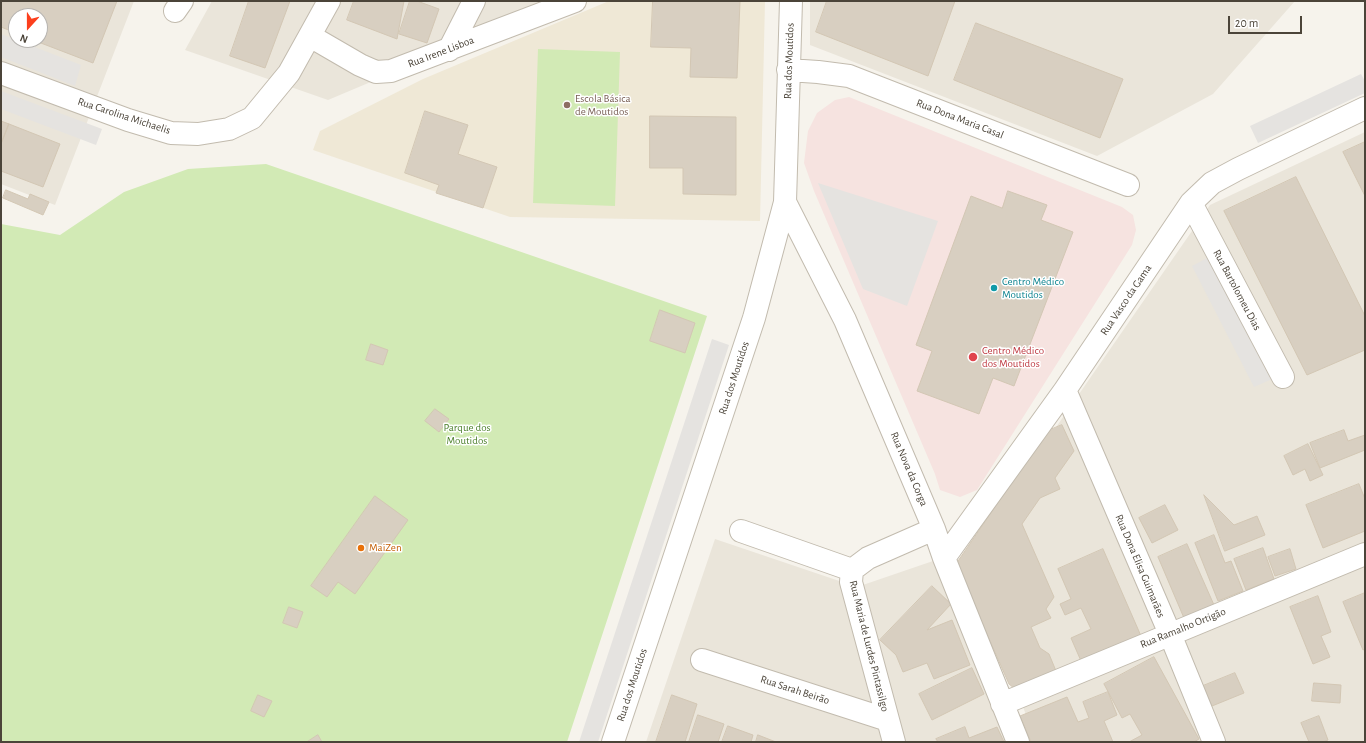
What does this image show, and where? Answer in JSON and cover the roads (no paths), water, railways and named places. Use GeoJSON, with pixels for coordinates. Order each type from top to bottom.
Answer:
{"type":"FeatureCollection","features":[{"type":"Feature","properties":{"kind":"street","name":"Rua Carolina Michaelis"},"geometry":{"type":"LineString","coordinates":[[1,73],[128,120],[171,133],[198,134],[229,129],[252,118],[289,74],[329,1]]}},
{"type":"Feature","properties":{"kind":"street"},"geometry":{"type":"LineString","coordinates":[[449,50],[474,1]]}},
{"type":"Feature","properties":{"kind":"street","name":"Rua Irene Lisboa"},"geometry":{"type":"LineString","coordinates":[[310,36],[360,65],[376,72],[391,71],[575,1]]}},
{"type":"Feature","properties":{"kind":"street","name":"Rua dos Moutidos"},"geometry":{"type":"LineString","coordinates":[[613,742],[754,318],[785,202],[791,1]]}},
{"type":"Feature","properties":{"kind":"street","name":"Rua Dona Maria Casal"},"geometry":{"type":"LineString","coordinates":[[788,70],[849,76],[1128,184]]}},
{"type":"Feature","properties":{"kind":"street","name":"Rua Vasco da Gama"},"geometry":{"type":"LineString","coordinates":[[944,558],[1065,390],[1191,203],[1218,179],[1365,108]]}},
{"type":"Feature","properties":{"kind":"street","name":"Rua Nova da Corga"},"geometry":{"type":"LineString","coordinates":[[785,202],[845,320],[934,529],[944,558],[1018,742]]}},
{"type":"Feature","properties":{"kind":"street","name":"Rua Bartolomeu Dias"},"geometry":{"type":"LineString","coordinates":[[1191,203],[1283,377]]}},
{"type":"Feature","properties":{"kind":"street","name":"Rua Dona Elisa Guimarães"},"geometry":{"type":"LineString","coordinates":[[1065,390],[1170,634],[1214,742]]}},
{"type":"Feature","properties":{"kind":"street","name":"Rua Maria de Lurdes Pintassilgo"},"geometry":{"type":"LineString","coordinates":[[894,742],[851,582],[852,570],[868,558],[934,529]]}},
{"type":"Feature","properties":{"kind":"street"},"geometry":{"type":"LineString","coordinates":[[741,531],[852,570]]}},
{"type":"Feature","properties":{"kind":"street","name":"Rua Ramalho Ortigão"},"geometry":{"type":"LineString","coordinates":[[1002,704],[1365,554]]}},
{"type":"Feature","properties":{"kind":"street","name":"Rua Sarah Beirão"},"geometry":{"type":"LineString","coordinates":[[702,660],[888,720]]}},
{"type":"Feature","properties":{"kind":"place","name":"Escola Básica de Moutidos"},"geometry":{"type":"Point","coordinates":[567,105]}},
{"type":"Feature","properties":{"kind":"place","name":"Centro Médico Moutidos"},"geometry":{"type":"Point","coordinates":[994,288]}},
{"type":"Feature","properties":{"kind":"place","name":"Centro Médico dos Moutidos"},"geometry":{"type":"Point","coordinates":[973,357]}},
{"type":"Feature","properties":{"kind":"place","name":"MaiZen"},"geometry":{"type":"Point","coordinates":[361,548]}},
{"type":"Feature","properties":{"kind":"park label","name":"Parque dos Moutidos"},"geometry":{"type":"Point","coordinates":[467,434]}}]}
